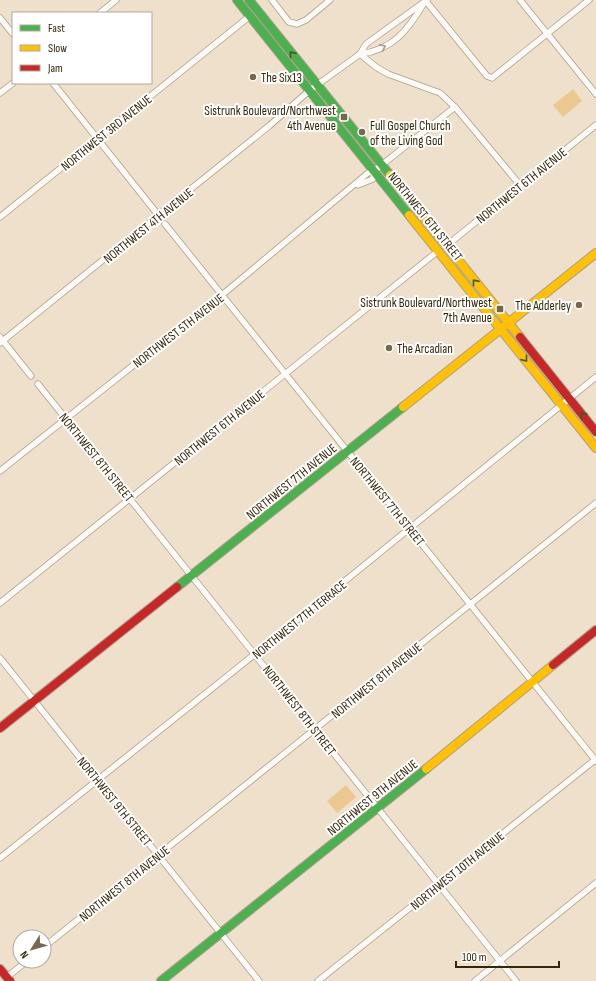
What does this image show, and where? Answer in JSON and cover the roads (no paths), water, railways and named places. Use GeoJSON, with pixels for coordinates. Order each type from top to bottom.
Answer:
{"type":"FeatureCollection","features":[{"type":"Feature","properties":{"kind":"main road","name":"NORTHWEST 6TH STREET"},"geometry":{"type":"LineString","coordinates":[[237,0],[382,165],[596,432]]}},
{"type":"Feature","properties":{"kind":"main road","name":"NORTHWEST 6TH STREET"},"geometry":{"type":"LineString","coordinates":[[249,0],[313,87],[316,98],[596,448]]}},
{"type":"Feature","properties":{"kind":"main road","name":"NORTHWEST 7TH AVENUE"},"geometry":{"type":"LineString","coordinates":[[0,728],[596,253]]}},
{"type":"Feature","properties":{"kind":"main road","name":"NORTHWEST 9TH AVENUE"},"geometry":{"type":"LineString","coordinates":[[161,981],[378,808],[532,680],[596,630]]}},
{"type":"Feature","properties":{"kind":"main road"},"geometry":{"type":"LineString","coordinates":[[0,969],[8,979]]}},
{"type":"Feature","properties":{"kind":"street"},"geometry":{"type":"LineString","coordinates":[[101,12],[116,0]]}},
{"type":"Feature","properties":{"kind":"street"},"geometry":{"type":"LineString","coordinates":[[272,0],[290,22],[297,24],[306,20],[330,0]]}},
{"type":"Feature","properties":{"kind":"street"},"geometry":{"type":"LineString","coordinates":[[426,0],[487,76],[492,78],[589,0]]}},
{"type":"Feature","properties":{"kind":"street","name":"NORTHWEST 4TH AVENUE"},"geometry":{"type":"LineString","coordinates":[[360,54],[372,53],[394,42],[411,25],[426,0]]}},
{"type":"Feature","properties":{"kind":"street","name":"NORTHWEST 4TH AVENUE"},"geometry":{"type":"LineString","coordinates":[[1,340],[159,216],[294,105],[313,87],[360,54],[366,44],[426,0]]}},
{"type":"Feature","properties":{"kind":"street"},"geometry":{"type":"LineString","coordinates":[[520,0],[596,94]]}},
{"type":"Feature","properties":{"kind":"street","name":"NORTHWEST 3RD AVENUE"},"geometry":{"type":"LineString","coordinates":[[0,217],[250,16]]}},
{"type":"Feature","properties":{"kind":"street"},"geometry":{"type":"LineString","coordinates":[[0,18],[12,33]]}},
{"type":"Feature","properties":{"kind":"street"},"geometry":{"type":"LineString","coordinates":[[360,54],[388,74],[440,93],[455,107],[520,185]]}},
{"type":"Feature","properties":{"kind":"street"},"geometry":{"type":"LineString","coordinates":[[0,93],[12,84]]}},
{"type":"Feature","properties":{"kind":"street"},"geometry":{"type":"LineString","coordinates":[[54,84],[159,216]]}},
{"type":"Feature","properties":{"kind":"street","name":"NORTHWEST 4TH AVENUE"},"geometry":{"type":"LineString","coordinates":[[294,105],[303,100],[316,98]]}},
{"type":"Feature","properties":{"kind":"street","name":"NORTHWEST 5TH AVENUE"},"geometry":{"type":"LineString","coordinates":[[0,471],[222,295],[354,187],[368,173],[374,171],[382,165],[455,107]]}},
{"type":"Feature","properties":{"kind":"street","name":"NORTHWEST 6TH AVENUE"},"geometry":{"type":"LineString","coordinates":[[446,246],[596,125]]}},
{"type":"Feature","properties":{"kind":"street","name":"NORTHWEST 7TH STREET"},"geometry":{"type":"LineString","coordinates":[[165,224],[596,760]]}},
{"type":"Feature","properties":{"kind":"street","name":"NORTHWEST 6TH AVENUE"},"geometry":{"type":"LineString","coordinates":[[0,603],[438,251]]}},
{"type":"Feature","properties":{"kind":"street"},"geometry":{"type":"LineString","coordinates":[[1,340],[31,376]]}},
{"type":"Feature","properties":{"kind":"street","name":"NORTHWEST 7TH TERRACE"},"geometry":{"type":"LineString","coordinates":[[0,858],[410,529],[596,377]]}},
{"type":"Feature","properties":{"kind":"street","name":"NORTHWEST 8TH STREET"},"geometry":{"type":"LineString","coordinates":[[38,384],[516,981]]}},
{"type":"Feature","properties":{"kind":"street","name":"NORTHWEST 8TH AVENUE"},"geometry":{"type":"LineString","coordinates":[[52,941],[596,503]]}},
{"type":"Feature","properties":{"kind":"street","name":"NORTHWEST 9TH STREET"},"geometry":{"type":"LineString","coordinates":[[0,658],[260,981]]}},
{"type":"Feature","properties":{"kind":"street","name":"NORTHWEST 10TH AVENUE"},"geometry":{"type":"LineString","coordinates":[[318,981],[596,760]]}},
{"type":"Feature","properties":{"kind":"street"},"geometry":{"type":"LineString","coordinates":[[475,981],[596,883]]}},
{"type":"Feature","properties":{"kind":"street"},"geometry":{"type":"LineString","coordinates":[[8,979],[19,969]]}},
{"type":"Feature","properties":{"kind":"place","name":"The Six13"},"geometry":{"type":"Point","coordinates":[253,77]}},
{"type":"Feature","properties":{"kind":"place","name":"Sistrunk Boulevard/Northwest 4th Avenue"},"geometry":{"type":"Point","coordinates":[344,117]}},
{"type":"Feature","properties":{"kind":"place","name":"Full Gospel Church of the Living God"},"geometry":{"type":"Point","coordinates":[362,132]}},
{"type":"Feature","properties":{"kind":"place","name":"The Adderley"},"geometry":{"type":"Point","coordinates":[579,305]}},
{"type":"Feature","properties":{"kind":"place","name":"Sistrunk Boulevard/Northwest 7th Avenue"},"geometry":{"type":"Point","coordinates":[500,309]}},
{"type":"Feature","properties":{"kind":"place","name":"The Arcadian"},"geometry":{"type":"Point","coordinates":[389,348]}}]}
